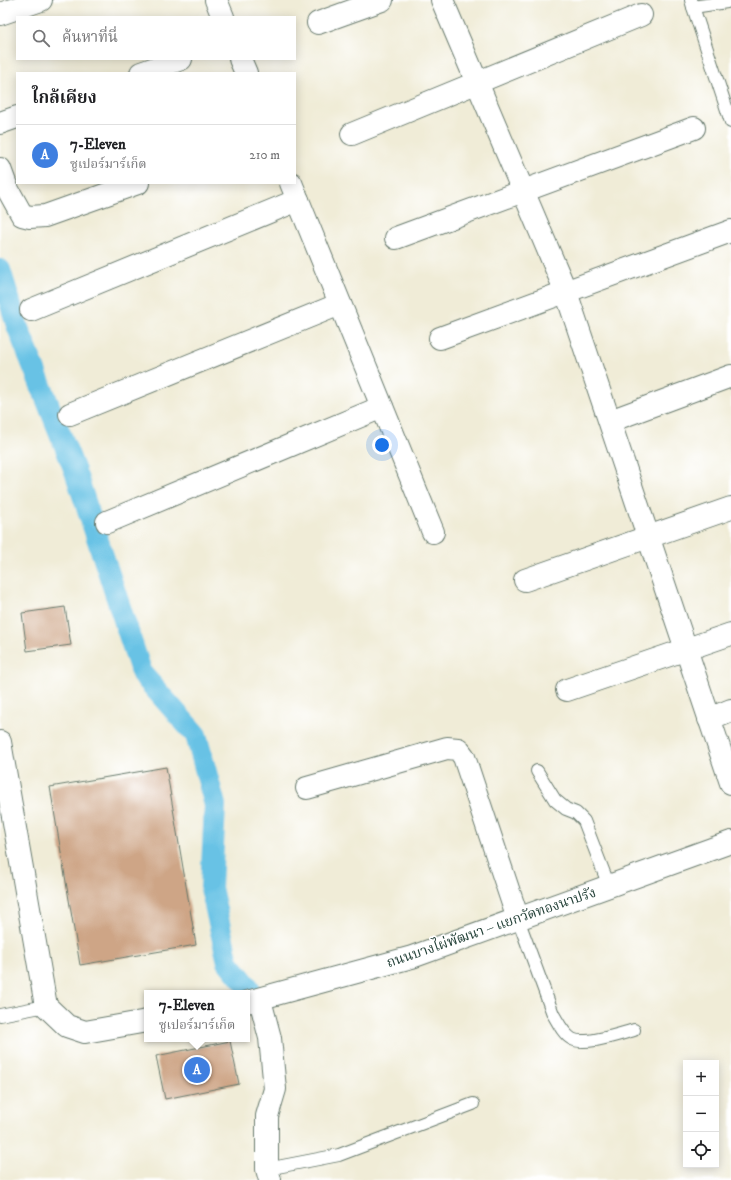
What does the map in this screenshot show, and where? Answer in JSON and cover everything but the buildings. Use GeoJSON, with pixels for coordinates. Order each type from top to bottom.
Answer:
{"type":"FeatureCollection","features":[{"type":"Feature","properties":{"kind":"street"},"geometry":{"type":"LineString","coordinates":[[0,14],[41,0]]}},
{"type":"Feature","properties":{"kind":"street"},"geometry":{"type":"LineString","coordinates":[[216,0],[223,16]]}},
{"type":"Feature","properties":{"kind":"street"},"geometry":{"type":"LineString","coordinates":[[318,22],[382,0]]}},
{"type":"Feature","properties":{"kind":"street"},"geometry":{"type":"LineString","coordinates":[[442,0],[566,292],[731,782]]}},
{"type":"Feature","properties":{"kind":"street"},"geometry":{"type":"LineString","coordinates":[[352,134],[641,15]]}},
{"type":"Feature","properties":{"kind":"street"},"geometry":{"type":"LineString","coordinates":[[144,72],[178,60]]}},
{"type":"Feature","properties":{"kind":"street"},"geometry":{"type":"LineString","coordinates":[[240,60],[246,72]]}},
{"type":"Feature","properties":{"kind":"street"},"geometry":{"type":"LineString","coordinates":[[0,123],[16,117]]}},
{"type":"Feature","properties":{"kind":"street"},"geometry":{"type":"LineString","coordinates":[[396,238],[694,128]]}},
{"type":"Feature","properties":{"kind":"street"},"geometry":{"type":"LineString","coordinates":[[0,169],[7,188],[22,215],[30,217],[45,216],[135,184]]}},
{"type":"Feature","properties":{"kind":"street"},"geometry":{"type":"LineString","coordinates":[[31,310],[294,191],[433,532]]}},
{"type":"Feature","properties":{"kind":"street"},"geometry":{"type":"LineString","coordinates":[[440,338],[731,231]]}},
{"type":"Feature","properties":{"kind":"street"},"geometry":{"type":"LineString","coordinates":[[70,414],[340,304]]}},
{"type":"Feature","properties":{"kind":"street"},"geometry":{"type":"LineString","coordinates":[[610,421],[731,376]]}},
{"type":"Feature","properties":{"kind":"street"},"geometry":{"type":"LineString","coordinates":[[107,522],[382,407]]}},
{"type":"Feature","properties":{"kind":"street"},"geometry":{"type":"LineString","coordinates":[[525,580],[731,508]]}},
{"type":"Feature","properties":{"kind":"street"},"geometry":{"type":"LineString","coordinates":[[567,690],[731,634]]}},
{"type":"Feature","properties":{"kind":"street"},"geometry":{"type":"LineString","coordinates":[[710,719],[731,710]]}},
{"type":"Feature","properties":{"kind":"street"},"geometry":{"type":"LineString","coordinates":[[0,742],[46,1006],[67,1026],[85,1032],[144,1022]]}},
{"type":"Feature","properties":{"kind":"street"},"geometry":{"type":"LineString","coordinates":[[307,788],[447,748],[458,749],[464,757],[518,919]]}},
{"type":"Feature","properties":{"kind":"street","name":"ถนนบางไผ่พัฒนา – แยกวัดทองนาปรัง"},"geometry":{"type":"LineString","coordinates":[[253,1001],[412,957],[731,842]]}},
{"type":"Feature","properties":{"kind":"street"},"geometry":{"type":"LineString","coordinates":[[253,1001],[270,1038],[275,1089],[267,1116],[268,1174]]}},
{"type":"Feature","properties":{"kind":"lane"},"geometry":{"type":"LineString","coordinates":[[727,2],[692,3],[731,122]]}},
{"type":"Feature","properties":{"kind":"lane"},"geometry":{"type":"LineString","coordinates":[[537,771],[555,800],[566,809],[576,813],[584,822],[609,886]]}},
{"type":"Feature","properties":{"kind":"lane"},"geometry":{"type":"LineString","coordinates":[[518,919],[553,1014],[562,1028],[572,1039],[583,1042],[634,1030]]}},
{"type":"Feature","properties":{"kind":"lane"},"geometry":{"type":"LineString","coordinates":[[0,1015],[46,1006]]}},
{"type":"Feature","properties":{"kind":"lane"},"geometry":{"type":"LineString","coordinates":[[268,1174],[339,1155],[473,1104]]}},
{"type":"Feature","properties":{"kind":"waterway"},"geometry":{"type":"LineString","coordinates":[[0,270],[18,328],[75,471],[142,674],[196,735],[215,805],[211,888],[228,962],[249,988]]}},
{"type":"Feature","properties":{"kind":"place","name":"7-Eleven"},"geometry":{"type":"Point","coordinates":[197,1070]}}]}
